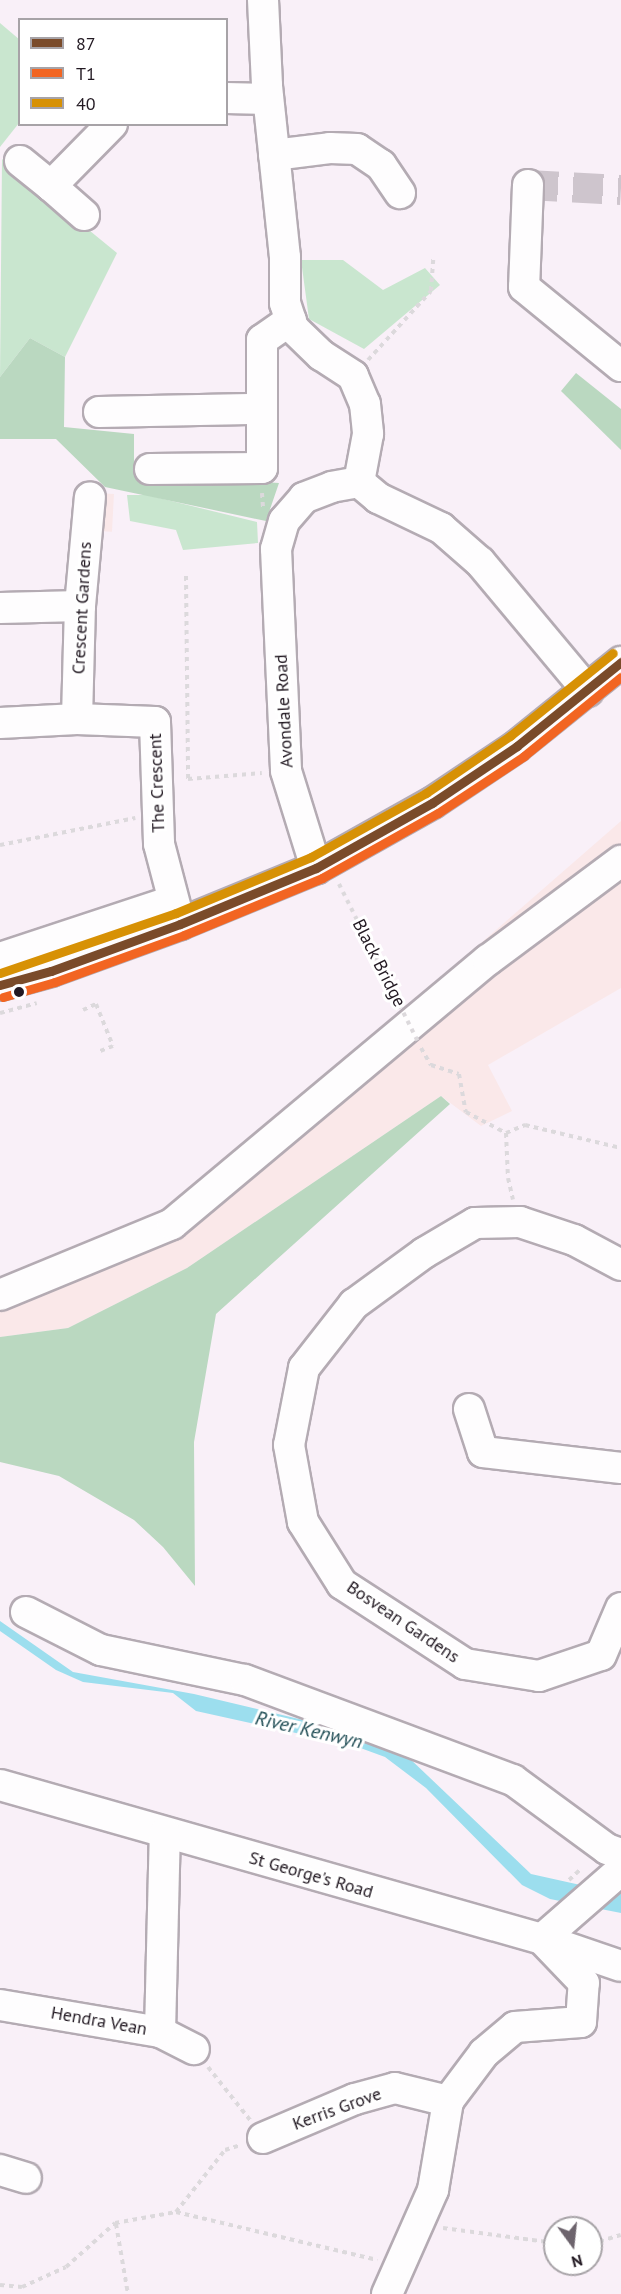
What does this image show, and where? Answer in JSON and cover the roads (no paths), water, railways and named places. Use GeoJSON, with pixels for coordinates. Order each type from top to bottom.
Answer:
{"type":"FeatureCollection","features":[{"type":"Feature","properties":{"kind":"street"},"geometry":{"type":"LineString","coordinates":[[263,0],[268,99],[285,257],[285,303],[293,328],[321,355],[353,376],[365,404],[368,434],[359,482],[378,498],[441,528],[480,562],[588,691]]}},
{"type":"Feature","properties":{"kind":"street"},"geometry":{"type":"LineString","coordinates":[[228,98],[268,99]]}},
{"type":"Feature","properties":{"kind":"street"},"geometry":{"type":"LineString","coordinates":[[51,186],[110,126]]}},
{"type":"Feature","properties":{"kind":"street"},"geometry":{"type":"LineString","coordinates":[[274,155],[330,148],[357,149],[381,165],[400,193]]}},
{"type":"Feature","properties":{"kind":"street"},"geometry":{"type":"LineString","coordinates":[[20,161],[84,215]]}},
{"type":"Feature","properties":{"kind":"street"},"geometry":{"type":"LineString","coordinates":[[528,185],[524,286],[621,366]]}},
{"type":"Feature","properties":{"kind":"street"},"geometry":{"type":"LineString","coordinates":[[150,469],[262,468],[262,340],[291,320]]}},
{"type":"Feature","properties":{"kind":"street"},"geometry":{"type":"LineString","coordinates":[[99,412],[262,409]]}},
{"type":"Feature","properties":{"kind":"street","name":"Avondale Road"},"geometry":{"type":"LineString","coordinates":[[327,876],[286,771],[276,549],[284,520],[304,498],[359,482]]}},
{"type":"Feature","properties":{"kind":"street","name":"Crescent Gardens"},"geometry":{"type":"LineString","coordinates":[[77,719],[80,606],[90,497]]}},
{"type":"Feature","properties":{"kind":"street"},"geometry":{"type":"LineString","coordinates":[[0,608],[80,606]]}},
{"type":"Feature","properties":{"kind":"street"},"geometry":{"type":"LineString","coordinates":[[0,958],[327,876],[517,746],[621,663]]}},
{"type":"Feature","properties":{"kind":"street","name":"The Crescent"},"geometry":{"type":"LineString","coordinates":[[0,723],[77,719],[155,722],[157,814],[176,913]]}},
{"type":"Feature","properties":{"kind":"street"},"geometry":{"type":"LineString","coordinates":[[0,1296],[172,1224],[488,960],[621,861]]}},
{"type":"Feature","properties":{"kind":"street"},"geometry":{"type":"LineString","coordinates":[[0,985],[51,971],[176,913]]}},
{"type":"Feature","properties":{"kind":"street","name":"Bosvean Gardens"},"geometry":{"type":"LineString","coordinates":[[621,1265],[574,1240],[520,1222],[475,1223],[424,1253],[354,1304],[304,1368],[289,1446],[303,1522],[342,1584],[465,1664],[539,1676],[611,1660],[621,1608]]}},
{"type":"Feature","properties":{"kind":"street"},"geometry":{"type":"LineString","coordinates":[[469,1409],[483,1452],[621,1468]]}},
{"type":"Feature","properties":{"kind":"street"},"geometry":{"type":"LineString","coordinates":[[26,1612],[101,1650],[245,1680],[513,1780],[607,1849],[621,1854]]}},
{"type":"Feature","properties":{"kind":"street","name":"St George's Road"},"geometry":{"type":"LineString","coordinates":[[0,1785],[542,1939],[621,1966]]}},
{"type":"Feature","properties":{"kind":"street"},"geometry":{"type":"LineString","coordinates":[[160,2032],[165,1833]]}},
{"type":"Feature","properties":{"kind":"street"},"geometry":{"type":"LineString","coordinates":[[387,2294],[434,2190],[448,2101],[484,2053],[515,2027],[581,2022],[584,1983],[542,1939],[612,1876]]}},
{"type":"Feature","properties":{"kind":"street","name":"Hendra Vean"},"geometry":{"type":"LineString","coordinates":[[0,2005],[160,2032],[194,2049]]}},
{"type":"Feature","properties":{"kind":"street","name":"Kerris Grove"},"geometry":{"type":"LineString","coordinates":[[263,2138],[355,2099],[395,2088],[448,2101]]}},
{"type":"Feature","properties":{"kind":"water","name":"River Kenwyn"},"geometry":{"type":"Polygon","coordinates":[[[0,1621],[73,1672],[194,1694],[370,1736],[407,1756],[531,1874],[621,1894],[621,1913],[550,1899],[522,1885],[426,1788],[385,1757],[355,1746],[196,1711],[173,1693],[83,1682],[56,1670],[0,1631],[0,1621]]]}},
{"type":"Feature","properties":{"kind":"tunnel"},"geometry":{"type":"LineString","coordinates":[[528,185],[621,190]]}}]}
